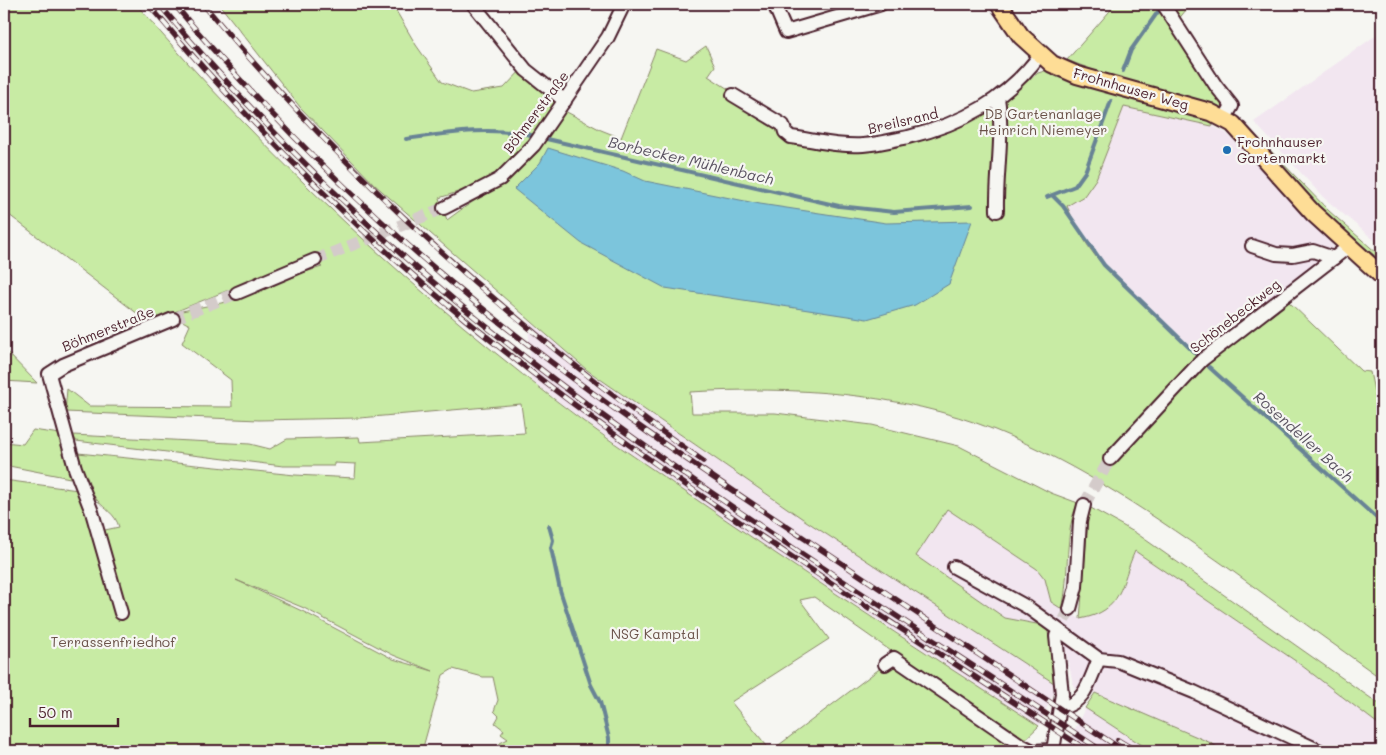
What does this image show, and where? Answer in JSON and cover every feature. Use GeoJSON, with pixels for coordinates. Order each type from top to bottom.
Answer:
{"type":"FeatureCollection","features":[{"type":"Feature","properties":{"kind":"main road","name":"Frohnhauser Weg"},"geometry":{"type":"LineString","coordinates":[[999,4],[1021,36],[1052,64],[1077,75],[1210,112],[1224,119],[1244,135],[1270,168],[1348,247],[1382,276]]}},
{"type":"Feature","properties":{"kind":"street"},"geometry":{"type":"LineString","coordinates":[[473,4],[526,70],[565,101]]}},
{"type":"Feature","properties":{"kind":"street","name":"Böhmerstraße"},"geometry":{"type":"LineString","coordinates":[[444,208],[500,179],[534,144],[608,37],[624,4]]}},
{"type":"Feature","properties":{"kind":"street"},"geometry":{"type":"LineString","coordinates":[[774,4],[786,32],[881,4]]}},
{"type":"Feature","properties":{"kind":"street"},"geometry":{"type":"LineString","coordinates":[[1165,8],[1216,86],[1232,106],[1224,119]]}},
{"type":"Feature","properties":{"kind":"street","name":"Breilsrand"},"geometry":{"type":"LineString","coordinates":[[732,95],[783,124],[786,132],[791,137],[860,146],[878,144],[952,124],[977,113],[1026,74],[1040,55]]}},
{"type":"Feature","properties":{"kind":"street"},"geometry":{"type":"LineString","coordinates":[[996,211],[996,183],[1000,139],[998,98]]}},
{"type":"Feature","properties":{"kind":"street"},"geometry":{"type":"LineString","coordinates":[[1252,246],[1276,254],[1293,255],[1313,251],[1334,258]]}},
{"type":"Feature","properties":{"kind":"street","name":"Schönebeckweg"},"geometry":{"type":"LineString","coordinates":[[1110,459],[1202,360],[1348,247]]}},
{"type":"Feature","properties":{"kind":"street"},"geometry":{"type":"LineString","coordinates":[[237,293],[315,260]]}},
{"type":"Feature","properties":{"kind":"street","name":"Böhmerstraße"},"geometry":{"type":"LineString","coordinates":[[121,613],[94,518],[72,453],[49,374],[62,364],[173,319]]}},
{"type":"Feature","properties":{"kind":"street"},"geometry":{"type":"LineString","coordinates":[[1070,609],[1076,588],[1080,521],[1084,505]]}},
{"type":"Feature","properties":{"kind":"street"},"geometry":{"type":"LineString","coordinates":[[954,568],[1027,608],[1100,659],[1118,661],[1194,692],[1320,751]]}},
{"type":"Feature","properties":{"kind":"street"},"geometry":{"type":"LineString","coordinates":[[884,664],[894,658],[1021,745],[1033,751],[1053,750],[1062,687],[1056,652],[1056,636]]}},
{"type":"Feature","properties":{"kind":"street"},"geometry":{"type":"LineString","coordinates":[[1060,708],[1074,705],[1082,696],[1100,659]]}},
{"type":"Feature","properties":{"kind":"shaded area"},"geometry":{"type":"Polygon","coordinates":[[[1382,31],[1382,237],[1380,245],[1323,197],[1254,122],[1382,31]]]}},
{"type":"Feature","properties":{"kind":"shaded area"},"geometry":{"type":"Polygon","coordinates":[[[1124,107],[1212,126],[1226,133],[1328,236],[1335,250],[1196,355],[1120,279],[1105,269],[1075,224],[1067,206],[1084,196],[1096,179],[1124,107]]]}},
{"type":"Feature","properties":{"kind":"shaded area"},"geometry":{"type":"Polygon","coordinates":[[[528,320],[587,371],[803,519],[1057,685],[1039,726],[746,534],[584,421],[531,380],[528,320]]]}},
{"type":"Feature","properties":{"kind":"shaded area"},"geometry":{"type":"Polygon","coordinates":[[[946,509],[1037,569],[1045,579],[1051,602],[1080,619],[1117,600],[1135,551],[1297,662],[1382,727],[1382,744],[1378,751],[1223,751],[1211,743],[1095,693],[1074,688],[1063,639],[1047,626],[1005,618],[916,556],[946,509]]]}},
{"type":"Feature","properties":{"kind":"shaded area"},"geometry":{"type":"Polygon","coordinates":[[[1085,708],[1151,751],[1079,751],[1068,744],[1085,708]]]}},
{"type":"Feature","properties":{"kind":"green space"},"geometry":{"type":"Polygon","coordinates":[[[4,4],[136,4],[186,61],[292,172],[405,276],[522,374],[595,430],[728,521],[1039,726],[1019,745],[1024,751],[771,751],[497,751],[500,743],[508,739],[501,734],[504,730],[495,723],[499,716],[494,711],[498,700],[493,677],[483,677],[453,669],[443,675],[422,751],[4,751],[4,480],[78,490],[91,533],[119,527],[112,515],[90,490],[82,471],[78,453],[295,475],[355,478],[356,464],[334,463],[334,466],[283,466],[76,441],[73,435],[250,444],[270,449],[287,439],[359,437],[360,442],[525,433],[521,404],[360,418],[259,420],[65,412],[67,389],[89,406],[232,407],[231,380],[182,343],[190,325],[169,314],[147,321],[4,211],[4,4]],[[307,258],[172,313],[226,302],[268,283],[322,267],[307,258]],[[236,580],[304,612],[393,659],[433,671],[393,655],[304,608],[236,580]],[[814,597],[800,600],[829,639],[731,702],[771,751],[878,670],[901,658],[814,597]]]}},
{"type":"Feature","properties":{"kind":"green space","name":"DB Gartenanlage Heinrich Niemeyer"},"geometry":{"type":"Polygon","coordinates":[[[219,4],[392,4],[416,45],[442,82],[471,93],[504,88],[523,68],[564,101],[532,146],[510,168],[485,182],[439,198],[447,220],[502,182],[519,167],[561,109],[601,130],[621,138],[656,49],[686,60],[706,46],[715,66],[708,76],[733,92],[732,98],[777,125],[782,126],[784,134],[790,139],[850,147],[872,148],[902,145],[948,132],[982,115],[1038,73],[1048,70],[1071,80],[1214,119],[1212,126],[1124,107],[1096,179],[1084,196],[1067,206],[1082,237],[1103,265],[1120,279],[1196,355],[1208,364],[1289,302],[1361,371],[1370,372],[1382,429],[1382,679],[1231,570],[1117,493],[1058,459],[995,430],[959,417],[921,407],[845,394],[767,390],[690,392],[692,413],[775,413],[872,425],[959,446],[1051,493],[1078,503],[1069,539],[1062,609],[1051,602],[1045,579],[1037,569],[947,509],[916,556],[1005,618],[1047,626],[1057,685],[803,519],[587,370],[375,185],[300,107],[219,4]]]}},
{"type":"Feature","properties":{"kind":"green space"},"geometry":{"type":"Polygon","coordinates":[[[1116,4],[1191,4],[1177,21],[1222,104],[1221,107],[1106,75],[1067,60],[1116,4]]]}},
{"type":"Feature","properties":{"kind":"green space"},"geometry":{"type":"Polygon","coordinates":[[[1239,118],[1329,211],[1378,254],[1382,237],[1382,261],[1362,246],[1306,194],[1239,118]]]}},
{"type":"Feature","properties":{"kind":"green space"},"geometry":{"type":"Polygon","coordinates":[[[4,349],[37,383],[4,381],[4,349]]]}},
{"type":"Feature","properties":{"kind":"green space"},"geometry":{"type":"Polygon","coordinates":[[[33,430],[60,434],[70,478],[4,465],[4,442],[23,444],[33,430]]]}},
{"type":"Feature","properties":{"kind":"green space"},"geometry":{"type":"Polygon","coordinates":[[[1089,507],[1136,533],[1382,706],[1382,727],[1297,662],[1135,551],[1123,585],[1113,603],[1105,610],[1080,619],[1089,507]]]}},
{"type":"Feature","properties":{"kind":"green space"},"geometry":{"type":"Polygon","coordinates":[[[1095,693],[1211,743],[1223,751],[1151,751],[1085,708],[1095,693]]]}},
{"type":"Feature","properties":{"kind":"water"},"geometry":{"type":"Polygon","coordinates":[[[548,148],[623,171],[645,181],[760,204],[886,223],[972,221],[949,284],[915,305],[867,319],[665,288],[581,243],[514,189],[540,163],[548,148]]]}},
{"type":"Feature","properties":{"kind":"waterway","name":"Borbecker Mühlenbach"},"geometry":{"type":"LineString","coordinates":[[1123,71],[1131,50],[1162,6]]}},
{"type":"Feature","properties":{"kind":"waterway","name":"Borbecker Mühlenbach"},"geometry":{"type":"LineString","coordinates":[[1047,197],[1075,186],[1085,172],[1111,101]]}},
{"type":"Feature","properties":{"kind":"waterway","name":"Borbecker Mühlenbach"},"geometry":{"type":"LineString","coordinates":[[406,139],[487,131],[503,131],[535,136]]}},
{"type":"Feature","properties":{"kind":"waterway","name":"Borbecker Mühlenbach"},"geometry":{"type":"LineString","coordinates":[[542,138],[839,206],[894,212],[972,206]]}},
{"type":"Feature","properties":{"kind":"waterway","name":"Rosendeller Bach"},"geometry":{"type":"LineString","coordinates":[[1053,196],[1063,206],[1104,265],[1198,356]]}},
{"type":"Feature","properties":{"kind":"waterway","name":"Rosendeller Bach"},"geometry":{"type":"LineString","coordinates":[[1209,367],[1382,523]]}},
{"type":"Feature","properties":{"kind":"waterway"},"geometry":{"type":"LineString","coordinates":[[549,526],[553,540],[551,548],[560,590],[591,685],[600,702],[609,738],[609,751]]}},
{"type":"Feature","properties":{"kind":"tunnel"},"geometry":{"type":"LineString","coordinates":[[315,260],[444,208]]}},
{"type":"Feature","properties":{"kind":"tunnel"},"geometry":{"type":"LineString","coordinates":[[173,319],[237,293]]}},
{"type":"Feature","properties":{"kind":"tunnel"},"geometry":{"type":"LineString","coordinates":[[1084,505],[1110,459]]}},
{"type":"Feature","properties":{"kind":"tunnel"},"geometry":{"type":"LineString","coordinates":[[1056,636],[1070,609]]}},
{"type":"Feature","properties":{"kind":"railway"},"geometry":{"type":"LineString","coordinates":[[148,4],[260,129],[340,208],[423,284],[540,379],[693,490],[771,543],[1088,751]]}},
{"type":"Feature","properties":{"kind":"railway"},"geometry":{"type":"LineString","coordinates":[[159,4],[244,101],[335,193],[430,279],[530,361],[599,413],[740,512],[1102,751]]}},
{"type":"Feature","properties":{"kind":"railway"},"geometry":{"type":"LineString","coordinates":[[174,4],[282,125],[360,201],[440,273],[522,340],[690,462],[1124,751]]}},
{"type":"Feature","properties":{"kind":"railway"},"geometry":{"type":"LineString","coordinates":[[203,4],[259,69],[317,131],[376,191],[438,249],[566,359],[703,461]]}},
{"type":"Feature","properties":{"kind":"railway"},"geometry":{"type":"LineString","coordinates":[[1118,740],[1136,751]]}},
{"type":"Feature","properties":{"kind":"place","name":"Frohnhauser Gartenmarkt"},"geometry":{"type":"Point","coordinates":[1227,150]}},
{"type":"Feature","properties":{"kind":"park label","name":"NSG Kamptal"},"geometry":{"type":"Point","coordinates":[655,634]}},
{"type":"Feature","properties":{"kind":"park label","name":"Terrassenfriedhof"},"geometry":{"type":"Point","coordinates":[113,642]}}]}
